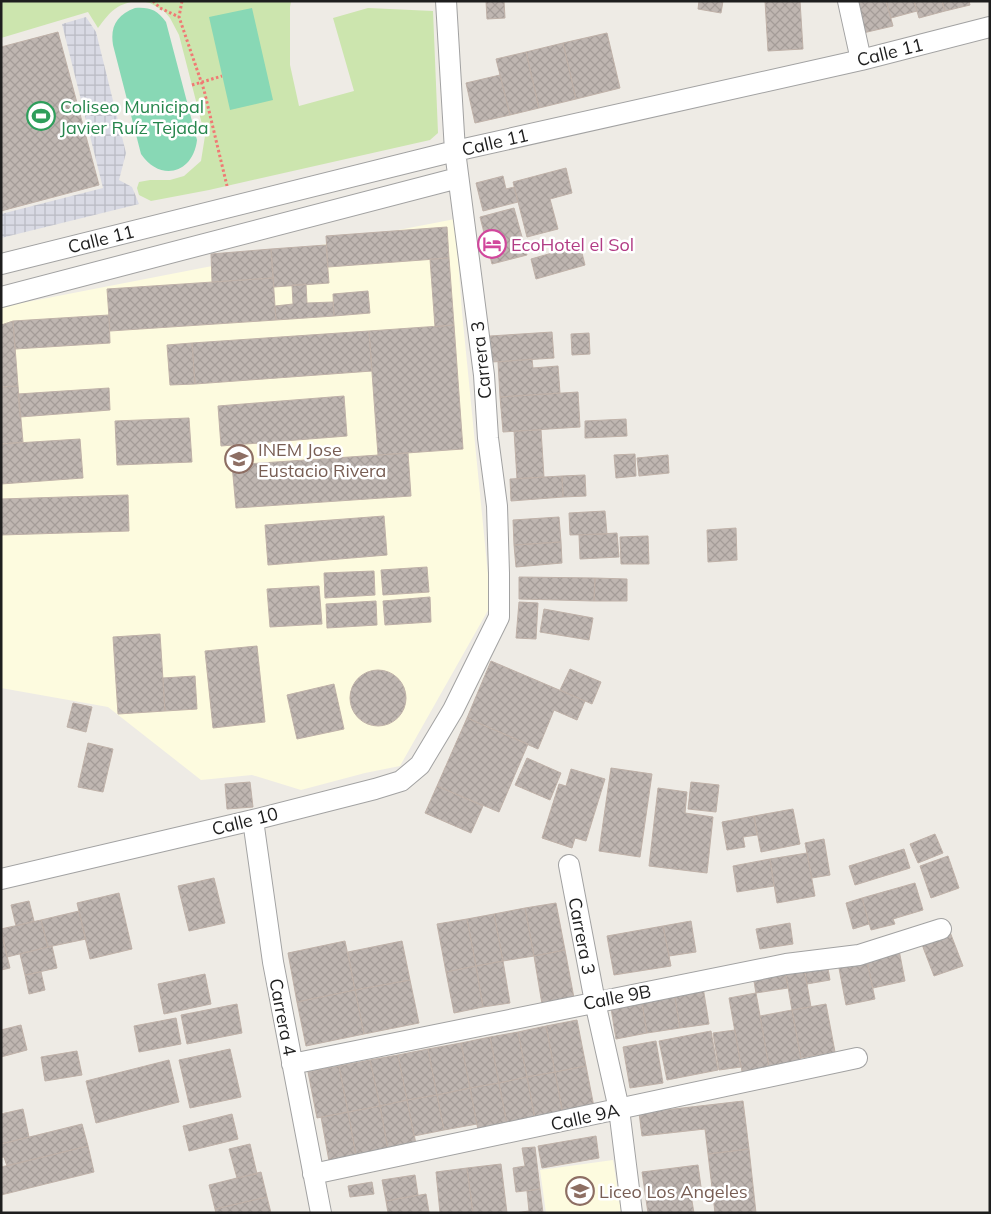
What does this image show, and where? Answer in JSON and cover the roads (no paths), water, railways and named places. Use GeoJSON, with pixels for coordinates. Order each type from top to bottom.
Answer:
{"type":"FeatureCollection","features":[{"type":"Feature","properties":{"kind":"street","name":"Carrera 3"},"geometry":{"type":"LineString","coordinates":[[446,1],[454,151],[484,375],[488,438],[497,506],[499,573],[498,617],[453,710]]}},
{"type":"Feature","properties":{"kind":"street"},"geometry":{"type":"LineString","coordinates":[[848,1],[861,60]]}},
{"type":"Feature","properties":{"kind":"street","name":"Calle 11"},"geometry":{"type":"LineString","coordinates":[[1,264],[454,151],[861,60],[990,27]]}},
{"type":"Feature","properties":{"kind":"street","name":"Calle 11"},"geometry":{"type":"LineString","coordinates":[[1,297],[458,178]]}},
{"type":"Feature","properties":{"kind":"street","name":"Calle 10"},"geometry":{"type":"LineString","coordinates":[[1,879],[253,820],[402,781],[420,765],[453,710]]}},
{"type":"Feature","properties":{"kind":"street","name":"Carrera 4"},"geometry":{"type":"LineString","coordinates":[[253,820],[273,962],[321,1213]]}},
{"type":"Feature","properties":{"kind":"street","name":"Carrera 3"},"geometry":{"type":"LineString","coordinates":[[569,865],[595,1002],[619,1109],[632,1213]]}},
{"type":"Feature","properties":{"kind":"street","name":"Calle 9B"},"geometry":{"type":"LineString","coordinates":[[292,1064],[786,964],[859,955],[941,929]]}},
{"type":"Feature","properties":{"kind":"street","name":"Calle 9A"},"geometry":{"type":"LineString","coordinates":[[313,1174],[857,1058]]}},
{"type":"Feature","properties":{"kind":"place","name":"Coliseo Municipal Javier Ruíz Tejada"},"geometry":{"type":"Point","coordinates":[41,116]}},
{"type":"Feature","properties":{"kind":"place","name":"EcoHotel el Sol"},"geometry":{"type":"Point","coordinates":[492,244]}},
{"type":"Feature","properties":{"kind":"place","name":"INEM Jose Eustacio Rivera"},"geometry":{"type":"Point","coordinates":[239,459]}},
{"type":"Feature","properties":{"kind":"place","name":"Liceo Los Angeles"},"geometry":{"type":"Point","coordinates":[580,1191]}}]}
